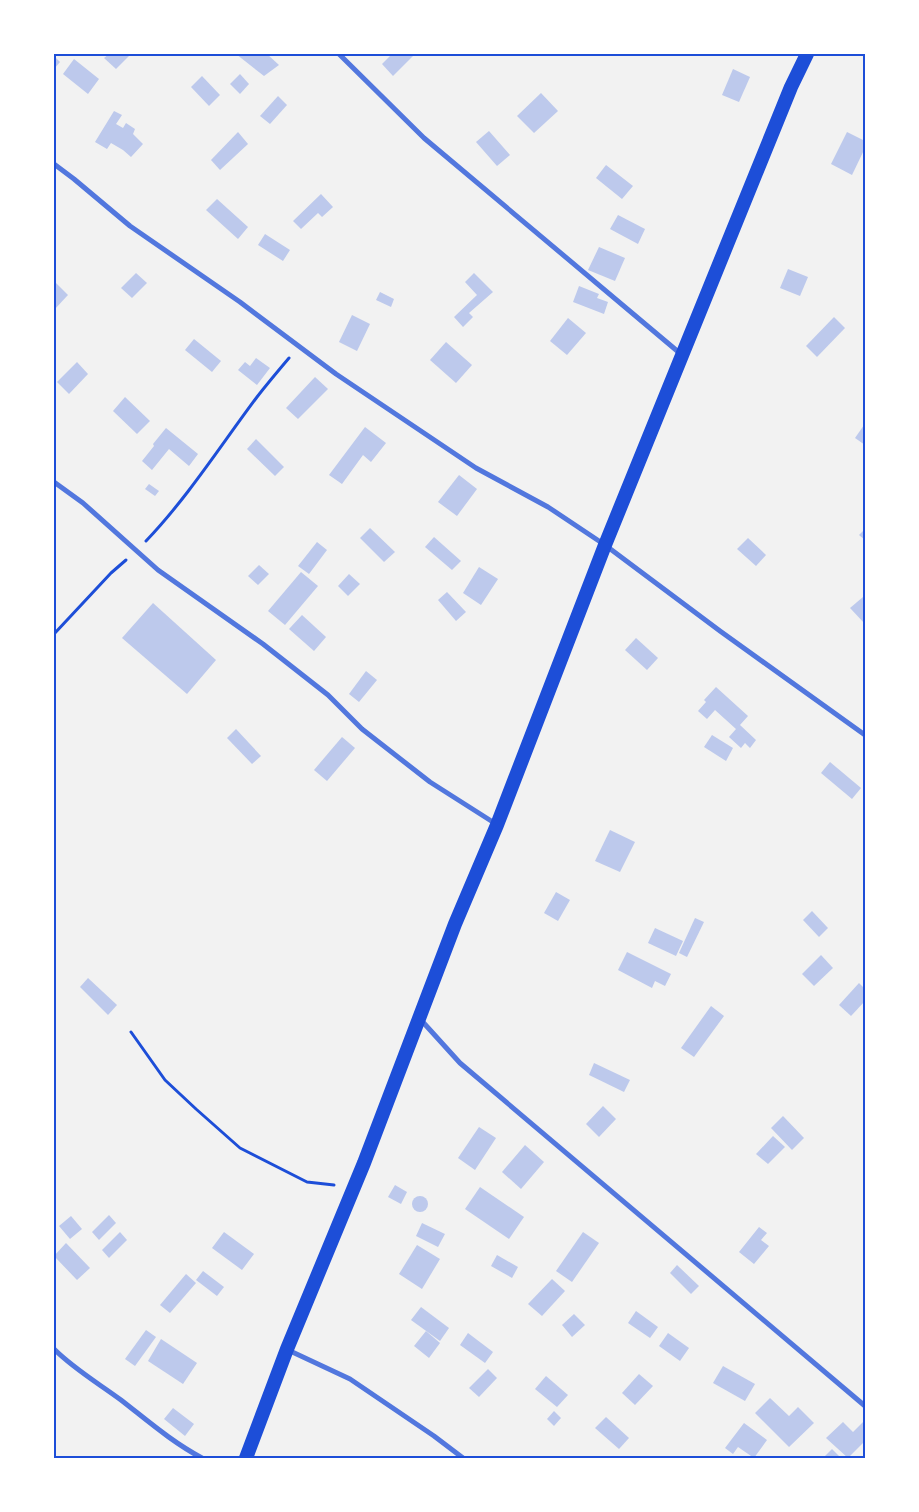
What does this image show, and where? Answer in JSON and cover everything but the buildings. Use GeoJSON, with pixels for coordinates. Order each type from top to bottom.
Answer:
{"type":"FeatureCollection","features":[{"type":"Feature","properties":{"kind":"highway"},"geometry":{"type":"LineString","coordinates":[[246,1458],[355,1187],[455,924],[497,824],[605,545],[791,87],[807,54]]}},
{"type":"Feature","properties":{"kind":"street"},"geometry":{"type":"LineString","coordinates":[[339,54],[424,138],[682,355]]}},
{"type":"Feature","properties":{"kind":"street"},"geometry":{"type":"LineString","coordinates":[[54,164],[130,226],[240,302],[336,374],[476,468],[548,507],[605,545],[720,631],[865,735]]}},
{"type":"Feature","properties":{"kind":"street"},"geometry":{"type":"LineString","coordinates":[[54,482],[83,503],[158,570],[262,644],[328,695],[362,729],[430,782],[497,824]]}},
{"type":"Feature","properties":{"kind":"street"},"geometry":{"type":"LineString","coordinates":[[419,1018],[460,1063],[865,1406]]}},
{"type":"Feature","properties":{"kind":"street"},"geometry":{"type":"LineString","coordinates":[[54,1349],[67,1362],[121,1400],[172,1440],[202,1458]]}},
{"type":"Feature","properties":{"kind":"street"},"geometry":{"type":"LineString","coordinates":[[288,1350],[350,1379],[434,1436],[462,1458]]}},
{"type":"Feature","properties":{"kind":"path"},"geometry":{"type":"LineString","coordinates":[[54,634],[111,573],[137,551],[160,527],[298,346]]}},
{"type":"Feature","properties":{"kind":"path"},"geometry":{"type":"LineString","coordinates":[[131,1032],[165,1080],[240,1148],[307,1182],[355,1187]]}}]}
